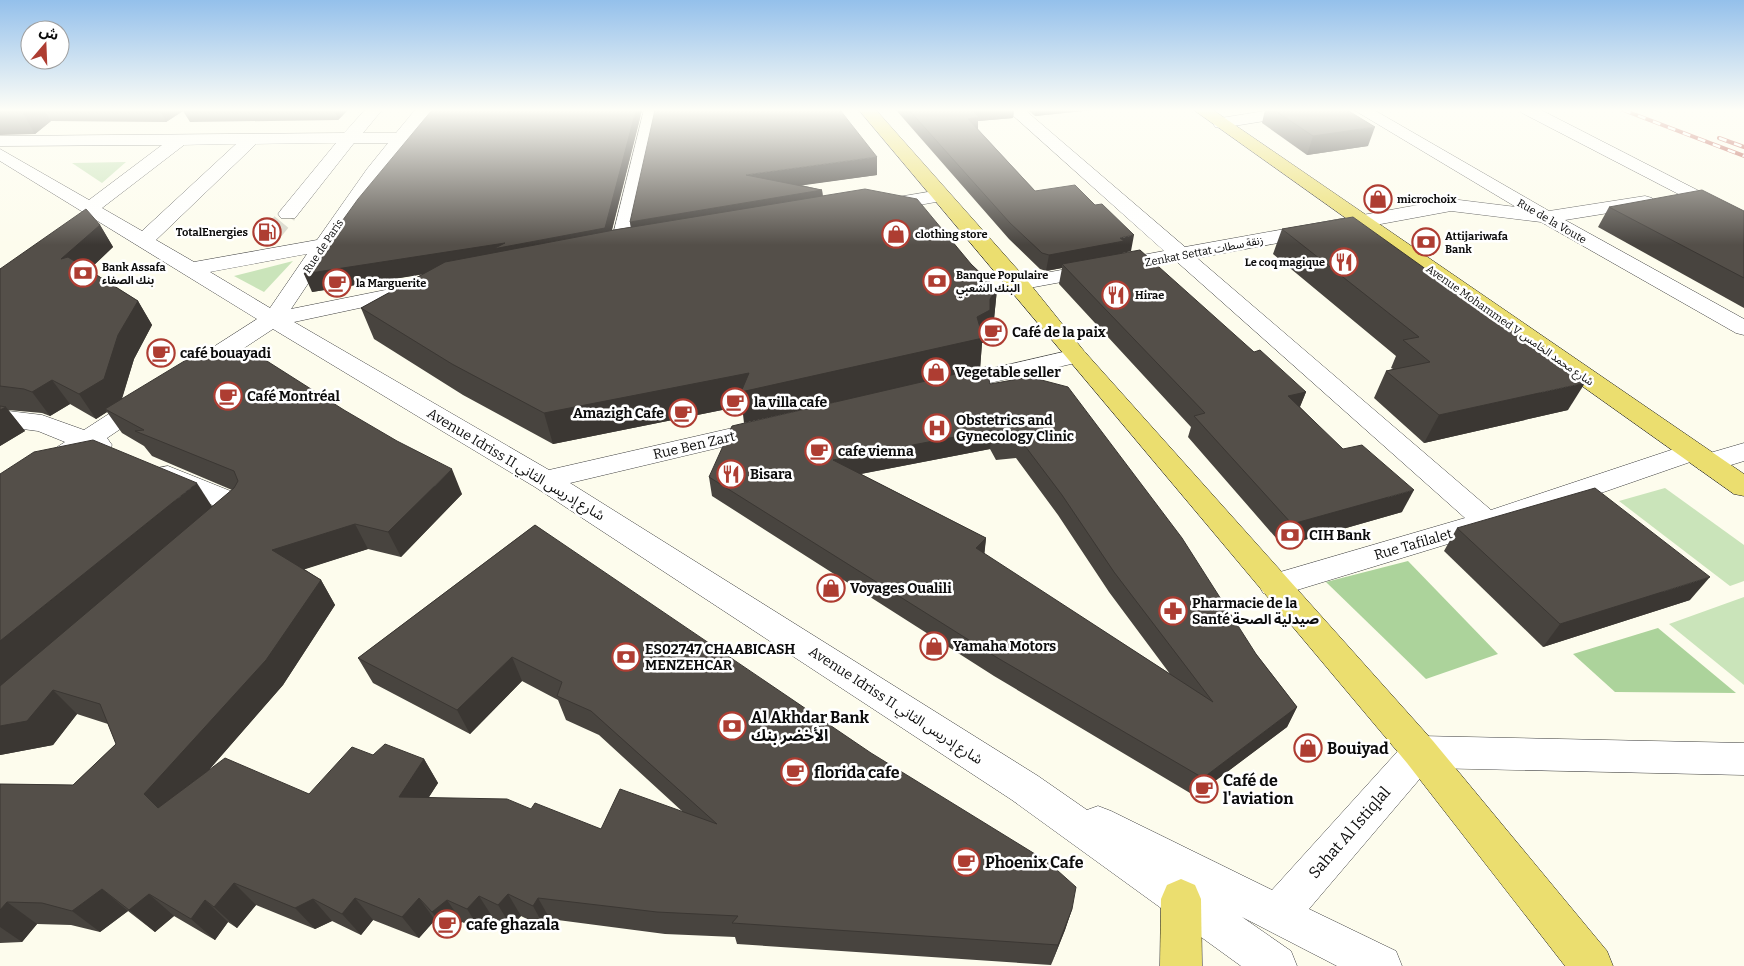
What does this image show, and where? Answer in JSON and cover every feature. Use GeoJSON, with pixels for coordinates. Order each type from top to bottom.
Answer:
{"type":"FeatureCollection","features":[{"type":"Feature","properties":{"kind":"main road"},"geometry":{"type":"LineString","coordinates":[[905,155],[1018,284],[1076,356],[1420,752],[1592,966]]}},
{"type":"Feature","properties":{"kind":"main road","name":"Avenue Mohammed V شارع محمد الخامس"},"geometry":{"type":"LineString","coordinates":[[1267,155],[1744,487]]}},
{"type":"Feature","properties":{"kind":"main road"},"geometry":{"type":"LineString","coordinates":[[1181,900],[1181,966]]}},
{"type":"Feature","properties":{"kind":"street","name":"Avenue Idriss II شارع إدريس الثاني"},"geometry":{"type":"LineString","coordinates":[[2,155],[545,480],[1025,788],[1276,966]]}},
{"type":"Feature","properties":{"kind":"street"},"geometry":{"type":"LineString","coordinates":[[90,208],[159,155]]}},
{"type":"Feature","properties":{"kind":"street"},"geometry":{"type":"LineString","coordinates":[[143,241],[234,155]]}},
{"type":"Feature","properties":{"kind":"street"},"geometry":{"type":"LineString","coordinates":[[288,214],[361,155]]}},
{"type":"Feature","properties":{"kind":"street","name":"Rue de Paris"},"geometry":{"type":"LineString","coordinates":[[273,319],[323,245],[361,155]]}},
{"type":"Feature","properties":{"kind":"street"},"geometry":{"type":"LineString","coordinates":[[619,251],[641,155]]}},
{"type":"Feature","properties":{"kind":"street"},"geometry":{"type":"LineString","coordinates":[[1066,155],[1487,522]]}},
{"type":"Feature","properties":{"kind":"street","name":"Rue de la Voute"},"geometry":{"type":"LineString","coordinates":[[1439,155],[1546,218],[1744,328]]}},
{"type":"Feature","properties":{"kind":"street"},"geometry":{"type":"LineString","coordinates":[[1613,155],[1744,222]]}},
{"type":"Feature","properties":{"kind":"street"},"geometry":{"type":"LineString","coordinates":[[1546,218],[1689,195]]}},
{"type":"Feature","properties":{"kind":"street"},"geometry":{"type":"LineString","coordinates":[[863,209],[940,196]]}},
{"type":"Feature","properties":{"kind":"street","name":"Zenkat Settat زنقة سطات"},"geometry":{"type":"LineString","coordinates":[[1018,284],[1181,256],[1361,220],[1450,205],[1546,218]]}},
{"type":"Feature","properties":{"kind":"street"},"geometry":{"type":"LineString","coordinates":[[252,258],[270,236]]}},
{"type":"Feature","properties":{"kind":"street"},"geometry":{"type":"LineString","coordinates":[[190,269],[323,245]]}},
{"type":"Feature","properties":{"kind":"street"},"geometry":{"type":"LineString","coordinates":[[0,497],[273,319],[437,285]]}},
{"type":"Feature","properties":{"kind":"street"},"geometry":{"type":"LineString","coordinates":[[931,390],[1076,356]]}},
{"type":"Feature","properties":{"kind":"street"},"geometry":{"type":"LineString","coordinates":[[0,418],[42,423],[238,505],[201,537]]}},
{"type":"Feature","properties":{"kind":"street","name":"Rue Ben Zart"},"geometry":{"type":"LineString","coordinates":[[545,480],[786,424]]}},
{"type":"Feature","properties":{"kind":"street","name":"Rue Tafilalet"},"geometry":{"type":"LineString","coordinates":[[1274,585],[1700,458],[1744,452]]}},
{"type":"Feature","properties":{"kind":"street"},"geometry":{"type":"LineString","coordinates":[[1420,752],[1744,759]]}},
{"type":"Feature","properties":{"kind":"street","name":"Sahat Al Istiqlal"},"geometry":{"type":"LineString","coordinates":[[1279,913],[1420,752]]}},
{"type":"Feature","properties":{"kind":"street","name":"Avenue Idriss II شارع إدريس الثاني"},"geometry":{"type":"LineString","coordinates":[[1025,788],[1279,913],[1381,966]]}},
{"type":"Feature","properties":{"kind":"green space"},"geometry":{"type":"Polygon","coordinates":[[[126,162],[102,183],[72,163],[126,162]]]}},
{"type":"Feature","properties":{"kind":"green space"},"geometry":{"type":"Polygon","coordinates":[[[293,261],[264,292],[234,276],[293,261]]]}},
{"type":"Feature","properties":{"kind":"green space"},"geometry":{"type":"Polygon","coordinates":[[[1665,488],[1744,545],[1744,581],[1730,586],[1619,501],[1665,488]]]}},
{"type":"Feature","properties":{"kind":"green space"},"geometry":{"type":"Polygon","coordinates":[[[1408,561],[1498,654],[1426,679],[1326,582],[1408,561]]]}},
{"type":"Feature","properties":{"kind":"green space"},"geometry":{"type":"Polygon","coordinates":[[[1744,597],[1744,685],[1669,624],[1744,597]]]}},
{"type":"Feature","properties":{"kind":"green space"},"geometry":{"type":"Polygon","coordinates":[[[1658,628],[1736,693],[1615,692],[1573,654],[1658,628]]]}},
{"type":"Feature","properties":{"kind":"building"},"geometry":{"type":"Polygon","coordinates":[[[395,155],[624,155],[605,228],[493,249],[505,243],[304,274],[358,199],[395,155]]]}},
{"type":"Feature","properties":{"kind":"building"},"geometry":{"type":"Polygon","coordinates":[[[645,155],[875,155],[877,157],[746,175],[822,190],[630,222],[645,155]]]}},
{"type":"Feature","properties":{"kind":"building"},"geometry":{"type":"Polygon","coordinates":[[[949,155],[1002,155],[1035,191],[1075,185],[1095,205],[1102,204],[1134,235],[1120,238],[1124,241],[1049,255],[1042,253],[1010,223],[949,155]]]}},
{"type":"Feature","properties":{"kind":"building"},"geometry":{"type":"Polygon","coordinates":[[[865,189],[917,199],[971,264],[997,289],[990,299],[990,310],[977,317],[983,338],[741,392],[749,373],[544,413],[452,364],[361,308],[445,262],[614,230],[865,189]]]}},
{"type":"Feature","properties":{"kind":"building"},"geometry":{"type":"Polygon","coordinates":[[[1702,190],[1744,211],[1744,278],[1609,207],[1702,190]]]}},
{"type":"Feature","properties":{"kind":"building"},"geometry":{"type":"Polygon","coordinates":[[[86,209],[100,225],[61,259],[68,257],[138,301],[118,335],[104,379],[79,394],[52,380],[32,392],[0,386],[0,269],[86,209]]]}},
{"type":"Feature","properties":{"kind":"building"},"geometry":{"type":"Polygon","coordinates":[[[1353,217],[1585,383],[1439,415],[1386,371],[1430,362],[1403,340],[1419,337],[1282,229],[1353,217]]]}},
{"type":"Feature","properties":{"kind":"building"},"geometry":{"type":"Polygon","coordinates":[[[1140,250],[1254,352],[1260,350],[1306,392],[1288,396],[1343,449],[1362,445],[1414,490],[1292,524],[1194,416],[1205,413],[1062,264],[1140,250]]]}},
{"type":"Feature","properties":{"kind":"building"},"geometry":{"type":"Polygon","coordinates":[[[248,349],[344,410],[397,441],[452,469],[388,532],[355,524],[272,550],[321,580],[266,660],[144,794],[158,808],[225,758],[309,794],[352,747],[373,755],[385,744],[424,759],[399,797],[507,799],[531,809],[535,803],[601,829],[620,789],[717,824],[591,711],[557,696],[562,682],[512,657],[457,710],[358,658],[535,525],[871,753],[1048,862],[1076,887],[1072,909],[1058,945],[732,923],[738,916],[657,912],[538,898],[533,906],[508,894],[498,905],[479,896],[467,909],[447,900],[432,912],[419,898],[402,917],[355,898],[342,914],[313,899],[295,908],[234,883],[214,907],[205,900],[191,919],[149,894],[129,910],[102,889],[72,911],[42,903],[7,902],[0,910],[0,784],[73,785],[116,744],[100,704],[53,690],[27,721],[0,726],[0,686],[234,488],[238,481],[234,471],[135,431],[144,430],[105,409],[196,354],[248,349]]]}},
{"type":"Feature","properties":{"kind":"building"},"geometry":{"type":"Polygon","coordinates":[[[986,367],[990,384],[1030,377],[1068,387],[1182,538],[1256,654],[1297,707],[1203,778],[996,657],[709,477],[732,426],[986,367]],[[992,430],[833,460],[986,538],[976,548],[1213,702],[1114,572],[1062,495],[1019,438],[998,440],[992,430]]]}},
{"type":"Feature","properties":{"kind":"building"},"geometry":{"type":"Polygon","coordinates":[[[93,440],[197,483],[0,641],[0,474],[34,452],[93,440]]]}},
{"type":"Feature","properties":{"kind":"building"},"geometry":{"type":"Polygon","coordinates":[[[1595,488],[1710,577],[1560,624],[1457,528],[1595,488]]]}},
{"type":"Feature","properties":{"kind":"tunnel"},"geometry":{"type":"LineString","coordinates":[[270,236],[288,214]]}},
{"type":"Feature","properties":{"kind":"place","name":"microchoix"},"geometry":{"type":"Point","coordinates":[1378,199]}},
{"type":"Feature","properties":{"kind":"place","name":"TotalEnergies"},"geometry":{"type":"Point","coordinates":[267,232]}},
{"type":"Feature","properties":{"kind":"place","name":"clothing store"},"geometry":{"type":"Point","coordinates":[896,234]}},
{"type":"Feature","properties":{"kind":"place","name":"Attijariwafa Bank"},"geometry":{"type":"Point","coordinates":[1426,242]}},
{"type":"Feature","properties":{"kind":"place","name":"Le coq magique"},"geometry":{"type":"Point","coordinates":[1344,262]}},
{"type":"Feature","properties":{"kind":"place","name":"Bank Assafa بنك الصفاء"},"geometry":{"type":"Point","coordinates":[83,273]}},
{"type":"Feature","properties":{"kind":"place","name":"Banque Populaire البنك الشعبي"},"geometry":{"type":"Point","coordinates":[937,281]}},
{"type":"Feature","properties":{"kind":"place","name":"la Marguerite"},"geometry":{"type":"Point","coordinates":[337,283]}},
{"type":"Feature","properties":{"kind":"place","name":"Hirae"},"geometry":{"type":"Point","coordinates":[1116,295]}},
{"type":"Feature","properties":{"kind":"place","name":"Café de la paix"},"geometry":{"type":"Point","coordinates":[993,332]}},
{"type":"Feature","properties":{"kind":"place","name":"café bouayadi"},"geometry":{"type":"Point","coordinates":[161,353]}},
{"type":"Feature","properties":{"kind":"place","name":"Vegetable seller"},"geometry":{"type":"Point","coordinates":[936,372]}},
{"type":"Feature","properties":{"kind":"place","name":"Café Montréal"},"geometry":{"type":"Point","coordinates":[228,396]}},
{"type":"Feature","properties":{"kind":"place","name":"la villa cafe"},"geometry":{"type":"Point","coordinates":[735,402]}},
{"type":"Feature","properties":{"kind":"place","name":"Amazigh Cafe"},"geometry":{"type":"Point","coordinates":[683,413]}},
{"type":"Feature","properties":{"kind":"place","name":"Obstetrics and Gynecology Clinic"},"geometry":{"type":"Point","coordinates":[937,428]}},
{"type":"Feature","properties":{"kind":"place","name":"cafe vienna"},"geometry":{"type":"Point","coordinates":[819,451]}},
{"type":"Feature","properties":{"kind":"place","name":"Bisara"},"geometry":{"type":"Point","coordinates":[731,474]}},
{"type":"Feature","properties":{"kind":"place","name":"CIH Bank"},"geometry":{"type":"Point","coordinates":[1290,535]}},
{"type":"Feature","properties":{"kind":"place","name":"Voyages Oualili"},"geometry":{"type":"Point","coordinates":[831,588]}},
{"type":"Feature","properties":{"kind":"place","name":"Pharmacie de la Santé صيدلية الصحة"},"geometry":{"type":"Point","coordinates":[1173,611]}},
{"type":"Feature","properties":{"kind":"place","name":"Yamaha Motors"},"geometry":{"type":"Point","coordinates":[934,646]}},
{"type":"Feature","properties":{"kind":"place","name":"ES02747 CHAABICASH MENZEHCAR"},"geometry":{"type":"Point","coordinates":[626,657]}},
{"type":"Feature","properties":{"kind":"place","name":"Al Akhdar Bank الأخضر بنك"},"geometry":{"type":"Point","coordinates":[732,726]}},
{"type":"Feature","properties":{"kind":"place","name":"Bouiyad"},"geometry":{"type":"Point","coordinates":[1308,748]}},
{"type":"Feature","properties":{"kind":"place","name":"florida cafe"},"geometry":{"type":"Point","coordinates":[795,772]}},
{"type":"Feature","properties":{"kind":"place","name":"Café de l'aviation"},"geometry":{"type":"Point","coordinates":[1204,789]}},
{"type":"Feature","properties":{"kind":"place","name":"Phoenix Cafe"},"geometry":{"type":"Point","coordinates":[966,862]}},
{"type":"Feature","properties":{"kind":"place","name":"cafe ghazala"},"geometry":{"type":"Point","coordinates":[447,924]}}]}
